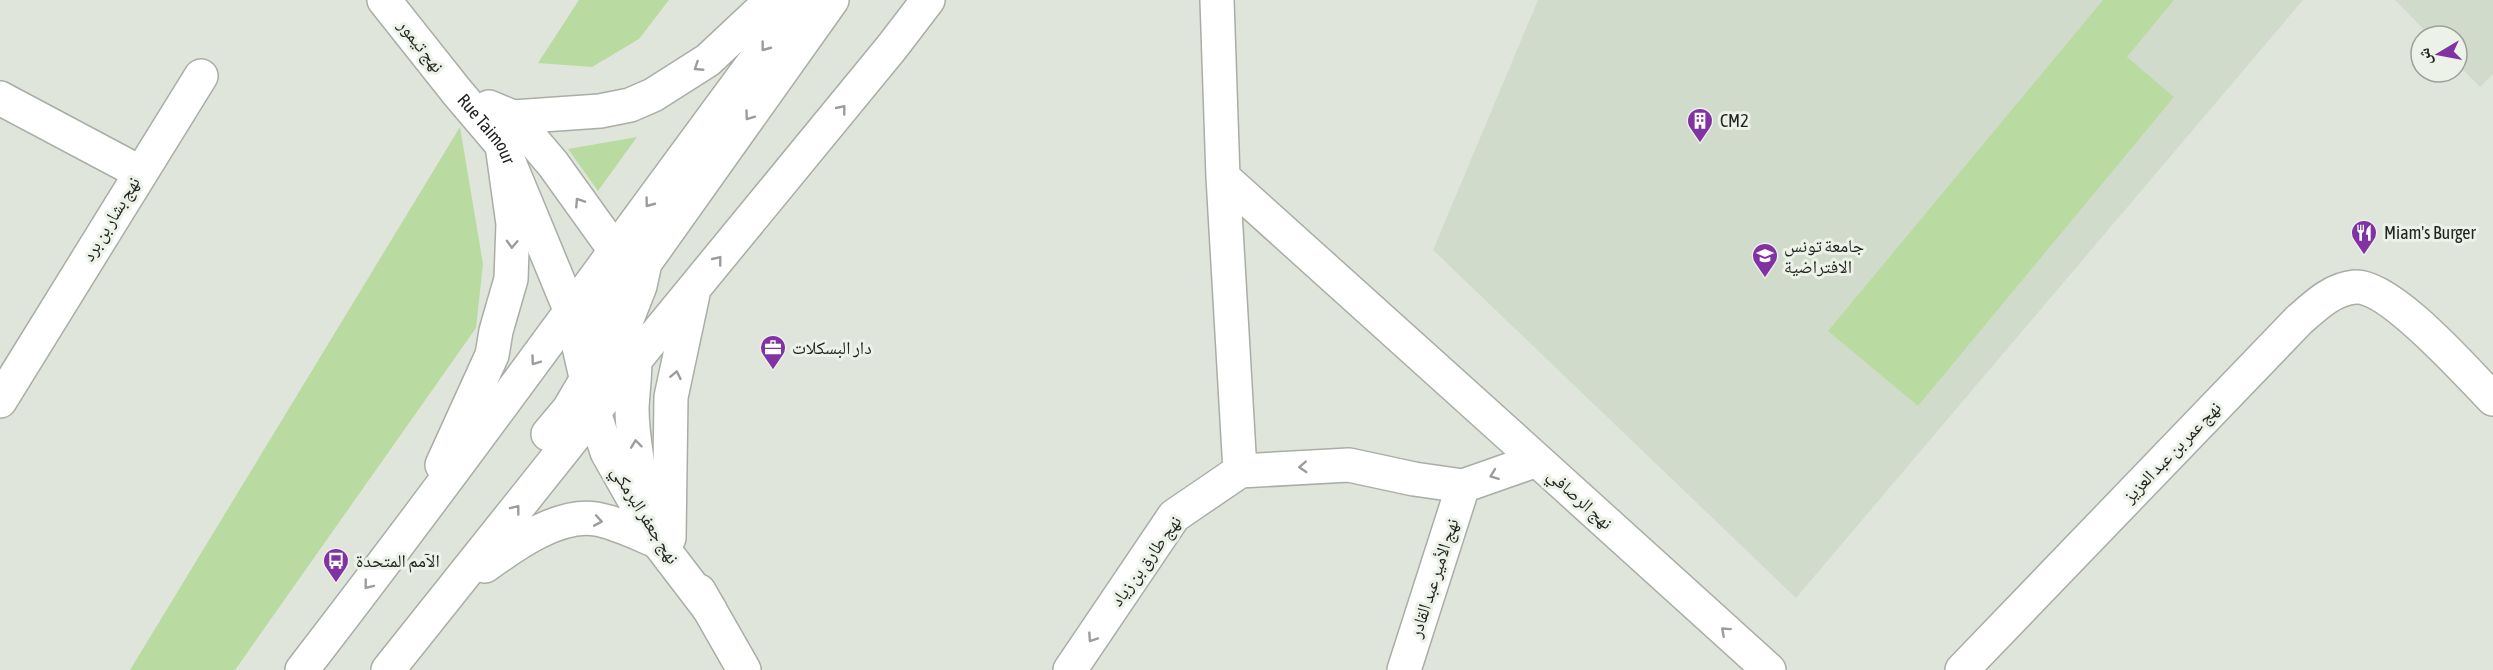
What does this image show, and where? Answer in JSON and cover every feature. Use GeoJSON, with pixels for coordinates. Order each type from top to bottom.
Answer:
{"type":"FeatureCollection","features":[{"type":"Feature","properties":{"kind":"main road","name":"نهج تيمور"},"geometry":{"type":"LineString","coordinates":[[384,0],[457,92]]}},
{"type":"Feature","properties":{"kind":"main road"},"geometry":{"type":"LineString","coordinates":[[417,520],[492,355],[496,331],[511,279],[513,224],[508,131],[630,105],[654,95],[708,60],[772,0]]}},
{"type":"Feature","properties":{"kind":"main road"},"geometry":{"type":"LineString","coordinates":[[302,670],[417,520],[571,312],[614,249],[800,0]]}},
{"type":"Feature","properties":{"kind":"main road"},"geometry":{"type":"LineString","coordinates":[[594,412],[609,363],[640,286],[645,263],[832,0]]}},
{"type":"Feature","properties":{"kind":"main road"},"geometry":{"type":"LineString","coordinates":[[388,670],[636,359],[928,0]]}},
{"type":"Feature","properties":{"kind":"main road"},"geometry":{"type":"LineString","coordinates":[[1216,0],[1223,177],[1240,471]]}},
{"type":"Feature","properties":{"kind":"main road"},"geometry":{"type":"LineString","coordinates":[[141,173],[201,76]]}},
{"type":"Feature","properties":{"kind":"main road","name":"Rue Taimour"},"geometry":{"type":"LineString","coordinates":[[457,92],[553,164],[614,249]]}},
{"type":"Feature","properties":{"kind":"main road","name":"نهج بشار بن برد"},"geometry":{"type":"LineString","coordinates":[[0,98],[141,173],[0,401]]}},
{"type":"Feature","properties":{"kind":"main road","name":"Rue Taimour"},"geometry":{"type":"LineString","coordinates":[[508,131],[571,312],[586,380]]}},
{"type":"Feature","properties":{"kind":"main road"},"geometry":{"type":"LineString","coordinates":[[1223,177],[1537,460]]}},
{"type":"Feature","properties":{"kind":"main road"},"geometry":{"type":"LineString","coordinates":[[365,670],[377,651],[569,409],[586,380],[614,249]]}},
{"type":"Feature","properties":{"kind":"main road","name":"نهج جعفر البرمكي"},"geometry":{"type":"LineString","coordinates":[[614,249],[630,307],[636,359],[632,410],[640,476],[646,499],[663,540]]}},
{"type":"Feature","properties":{"kind":"main road","name":"نهج عمر بن عبد العزيز"},"geometry":{"type":"LineString","coordinates":[[1962,670],[2300,320],[2324,298],[2355,287],[2380,294],[2403,310],[2493,399]]}},
{"type":"Feature","properties":{"kind":"main road"},"geometry":{"type":"LineString","coordinates":[[454,588],[524,539],[576,520],[594,519],[663,540],[671,397],[694,290]]}},
{"type":"Feature","properties":{"kind":"main road","name":"نهج جعفر البرمكي"},"geometry":{"type":"LineString","coordinates":[[586,380],[607,452],[710,610],[744,670]]}},
{"type":"Feature","properties":{"kind":"main road","name":"نهج الرصافي"},"geometry":{"type":"LineString","coordinates":[[1240,471],[1349,465],[1414,479],[1463,486],[1537,460],[1769,670]]}},
{"type":"Feature","properties":{"kind":"main road","name":"نهج طارق بن زياد"},"geometry":{"type":"LineString","coordinates":[[1070,670],[1174,516],[1240,471]]}},
{"type":"Feature","properties":{"kind":"main road","name":"نهج الأمير عبد القادر"},"geometry":{"type":"LineString","coordinates":[[1404,670],[1463,486]]}},
{"type":"Feature","properties":{"kind":"shaded area","name":"جامعة تونس الافتراضية"},"geometry":{"type":"Polygon","coordinates":[[[1538,0],[2303,0],[1796,598],[1433,250],[1538,0]]]}},
{"type":"Feature","properties":{"kind":"shaded area"},"geometry":{"type":"Polygon","coordinates":[[[2395,0],[2493,0],[2493,74],[2480,87],[2469,76],[2469,24],[2418,24],[2395,0]]]}},
{"type":"Feature","properties":{"kind":"green space"},"geometry":{"type":"Polygon","coordinates":[[[579,0],[669,0],[639,39],[592,67],[538,63],[579,0]]]}},
{"type":"Feature","properties":{"kind":"green space"},"geometry":{"type":"Polygon","coordinates":[[[2103,0],[2174,0],[2127,57],[2174,97],[1918,406],[1828,331],[2103,0]]]}},
{"type":"Feature","properties":{"kind":"green space"},"geometry":{"type":"Polygon","coordinates":[[[460,127],[483,264],[476,328],[235,670],[130,670],[460,127]]]}},
{"type":"Feature","properties":{"kind":"green space"},"geometry":{"type":"Polygon","coordinates":[[[637,137],[598,191],[568,149],[637,137]]]}},
{"type":"Feature","properties":{"kind":"place","name":"CM2"},"geometry":{"type":"Point","coordinates":[1700,144]}},
{"type":"Feature","properties":{"kind":"place","name":"Miam's Burger"},"geometry":{"type":"Point","coordinates":[2364,256]}},
{"type":"Feature","properties":{"kind":"place","name":"جامعة تونس الافتراضية"},"geometry":{"type":"Point","coordinates":[1765,279]}},
{"type":"Feature","properties":{"kind":"place","name":"دار البسكلات"},"geometry":{"type":"Point","coordinates":[773,371]}},
{"type":"Feature","properties":{"kind":"place","name":"الآمم المتحدة"},"geometry":{"type":"Point","coordinates":[336,584]}}]}
